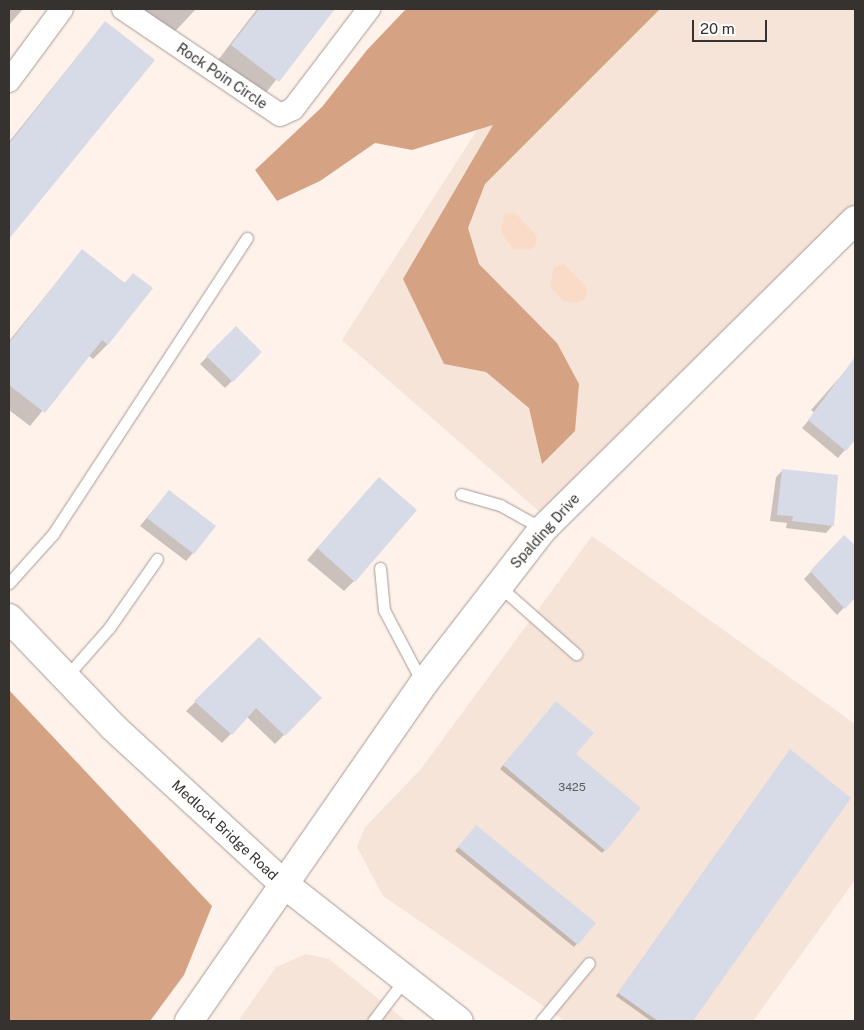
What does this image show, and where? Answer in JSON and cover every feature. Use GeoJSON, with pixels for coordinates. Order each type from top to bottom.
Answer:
{"type":"FeatureCollection","features":[{"type":"Feature","properties":{"kind":"main road","name":"Spalding Drive"},"geometry":{"type":"LineString","coordinates":[[189,1021],[423,684],[543,529],[855,220]]}},
{"type":"Feature","properties":{"kind":"main road","name":"Medlock Bridge Road"},"geometry":{"type":"LineString","coordinates":[[9,618],[65,678],[284,884],[459,1021]]}},
{"type":"Feature","properties":{"kind":"street"},"geometry":{"type":"LineString","coordinates":[[9,81],[62,9]]}},
{"type":"Feature","properties":{"kind":"street","name":"Rock Poin Circle"},"geometry":{"type":"LineString","coordinates":[[123,9],[280,115],[293,110],[369,9]]}},
{"type":"Feature","properties":{"kind":"lane"},"geometry":{"type":"LineString","coordinates":[[9,583],[53,534],[247,238]]}},
{"type":"Feature","properties":{"kind":"lane"},"geometry":{"type":"LineString","coordinates":[[461,494],[500,505],[543,529]]}},
{"type":"Feature","properties":{"kind":"lane"},"geometry":{"type":"LineString","coordinates":[[65,678],[108,628],[158,559]]}},
{"type":"Feature","properties":{"kind":"lane"},"geometry":{"type":"LineString","coordinates":[[380,568],[384,610],[423,684]]}},
{"type":"Feature","properties":{"kind":"lane"},"geometry":{"type":"LineString","coordinates":[[498,585],[576,654]]}},
{"type":"Feature","properties":{"kind":"lane"},"geometry":{"type":"LineString","coordinates":[[541,1021],[589,963]]}},
{"type":"Feature","properties":{"kind":"lane"},"geometry":{"type":"LineString","coordinates":[[373,1021],[406,978]]}},
{"type":"Feature","properties":{"kind":"shaded area"},"geometry":{"type":"Polygon","coordinates":[[[406,9],[660,9],[485,184],[468,228],[479,264],[557,343],[579,384],[575,431],[542,464],[529,408],[486,372],[444,364],[403,279],[493,125],[412,150],[375,143],[320,181],[277,201],[255,170],[322,107],[367,50],[406,9]]]}},
{"type":"Feature","properties":{"kind":"shaded area"},"geometry":{"type":"Polygon","coordinates":[[[555,9],[855,9],[855,220],[548,519],[342,340],[555,9]]]}},
{"type":"Feature","properties":{"kind":"shaded area"},"geometry":{"type":"Polygon","coordinates":[[[514,212],[537,236],[535,247],[528,250],[513,249],[501,233],[504,214],[514,212]]]}},
{"type":"Feature","properties":{"kind":"shaded area"},"geometry":{"type":"Polygon","coordinates":[[[564,264],[587,288],[585,299],[577,303],[563,301],[550,286],[554,267],[564,264]]]}},
{"type":"Feature","properties":{"kind":"shaded area"},"geometry":{"type":"Polygon","coordinates":[[[592,536],[855,724],[855,880],[753,1021],[565,1021],[383,896],[357,847],[365,827],[421,769],[592,536]]]}},
{"type":"Feature","properties":{"kind":"shaded area"},"geometry":{"type":"Polygon","coordinates":[[[9,690],[212,906],[184,975],[150,1021],[9,1021],[9,690]]]}},
{"type":"Feature","properties":{"kind":"shaded area"},"geometry":{"type":"Polygon","coordinates":[[[306,954],[329,959],[406,1021],[238,1021],[276,967],[306,954]]]}},
{"type":"Feature","properties":{"kind":"building"},"geometry":{"type":"Polygon","coordinates":[[[259,9],[335,9],[279,82],[231,45],[259,9]]]}},
{"type":"Feature","properties":{"kind":"building"},"geometry":{"type":"Polygon","coordinates":[[[105,21],[155,60],[9,239],[9,144],[105,21]]]}},
{"type":"Feature","properties":{"kind":"building"},"geometry":{"type":"Polygon","coordinates":[[[82,249],[125,283],[133,273],[153,288],[108,345],[102,340],[45,413],[9,385],[9,343],[82,249]]]}},
{"type":"Feature","properties":{"kind":"building"},"geometry":{"type":"Polygon","coordinates":[[[236,326],[262,352],[233,382],[206,356],[236,326]]]}},
{"type":"Feature","properties":{"kind":"building"},"geometry":{"type":"Polygon","coordinates":[[[855,357],[855,440],[846,451],[808,420],[855,357]]]}},
{"type":"Feature","properties":{"kind":"building"},"geometry":{"type":"Polygon","coordinates":[[[782,469],[838,475],[834,526],[792,521],[793,516],[777,515],[782,469]]]}},
{"type":"Feature","properties":{"kind":"building"},"geometry":{"type":"Polygon","coordinates":[[[379,477],[417,510],[355,582],[317,548],[379,477]]]}},
{"type":"Feature","properties":{"kind":"building"},"geometry":{"type":"Polygon","coordinates":[[[169,490],[216,526],[194,554],[147,518],[169,490]]]}},
{"type":"Feature","properties":{"kind":"building"},"geometry":{"type":"Polygon","coordinates":[[[844,535],[855,545],[855,598],[845,609],[810,571],[844,535]]]}},
{"type":"Feature","properties":{"kind":"building"},"geometry":{"type":"Polygon","coordinates":[[[259,637],[322,698],[285,736],[256,708],[232,735],[194,701],[259,637]]]}},
{"type":"Feature","properties":{"kind":"building"},"geometry":{"type":"Polygon","coordinates":[[[556,701],[594,733],[576,754],[641,808],[606,851],[503,765],[556,701]]]}},
{"type":"Feature","properties":{"kind":"building"},"geometry":{"type":"Polygon","coordinates":[[[790,749],[851,798],[693,1021],[658,1021],[618,993],[790,749]]]}},
{"type":"Feature","properties":{"kind":"building"},"geometry":{"type":"Polygon","coordinates":[[[476,825],[596,923],[578,945],[458,847],[476,825]]]}}]}
